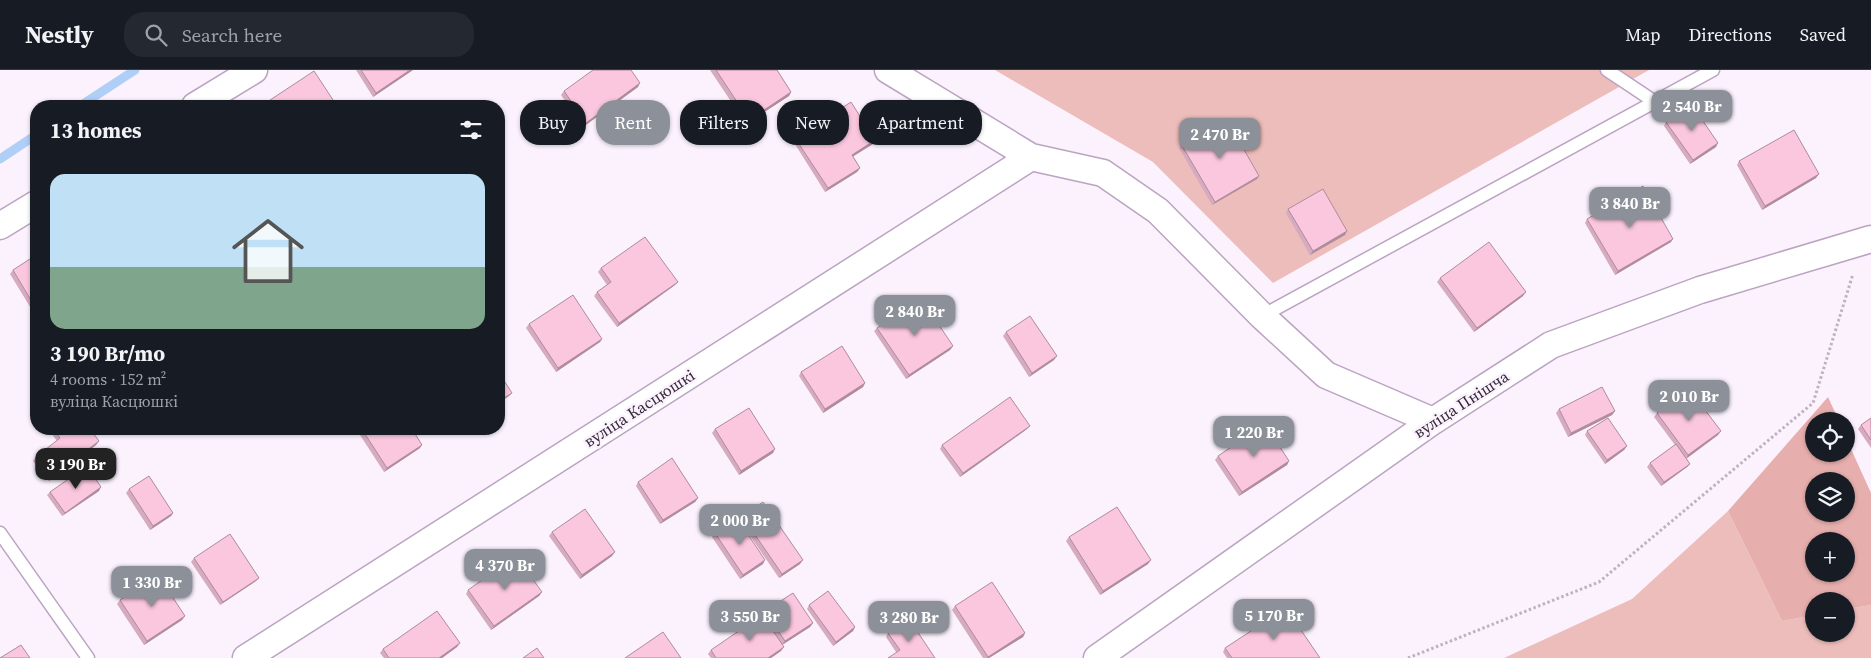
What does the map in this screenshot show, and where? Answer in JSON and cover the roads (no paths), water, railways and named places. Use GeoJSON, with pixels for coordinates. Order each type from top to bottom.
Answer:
{"type":"FeatureCollection","features":[{"type":"Feature","properties":{"kind":"street"},"geometry":{"type":"LineString","coordinates":[[205,100],[254,70]]}},
{"type":"Feature","properties":{"kind":"street"},"geometry":{"type":"LineString","coordinates":[[888,70],[1031,157],[1103,173],[1158,211],[1262,316],[1326,375],[1433,421]]}},
{"type":"Feature","properties":{"kind":"street","name":"вуліца Касцюшкі"},"geometry":{"type":"LineString","coordinates":[[246,658],[1031,157]]}},
{"type":"Feature","properties":{"kind":"street"},"geometry":{"type":"LineString","coordinates":[[0,226],[30,208]]}},
{"type":"Feature","properties":{"kind":"street","name":"вуліца Пнішча"},"geometry":{"type":"LineString","coordinates":[[1097,658],[1433,421],[1551,345],[1700,290],[1867,241]]}},
{"type":"Feature","properties":{"kind":"lane"},"geometry":{"type":"LineString","coordinates":[[1607,70],[1655,102]]}},
{"type":"Feature","properties":{"kind":"lane"},"geometry":{"type":"LineString","coordinates":[[1262,316],[1713,70]]}},
{"type":"Feature","properties":{"kind":"lane"},"geometry":{"type":"LineString","coordinates":[[0,532],[88,658]]}},
{"type":"Feature","properties":{"kind":"waterway"},"geometry":{"type":"LineString","coordinates":[[89,100],[135,70]]}},
{"type":"Feature","properties":{"kind":"waterway"},"geometry":{"type":"LineString","coordinates":[[0,159],[30,139]]}}]}
